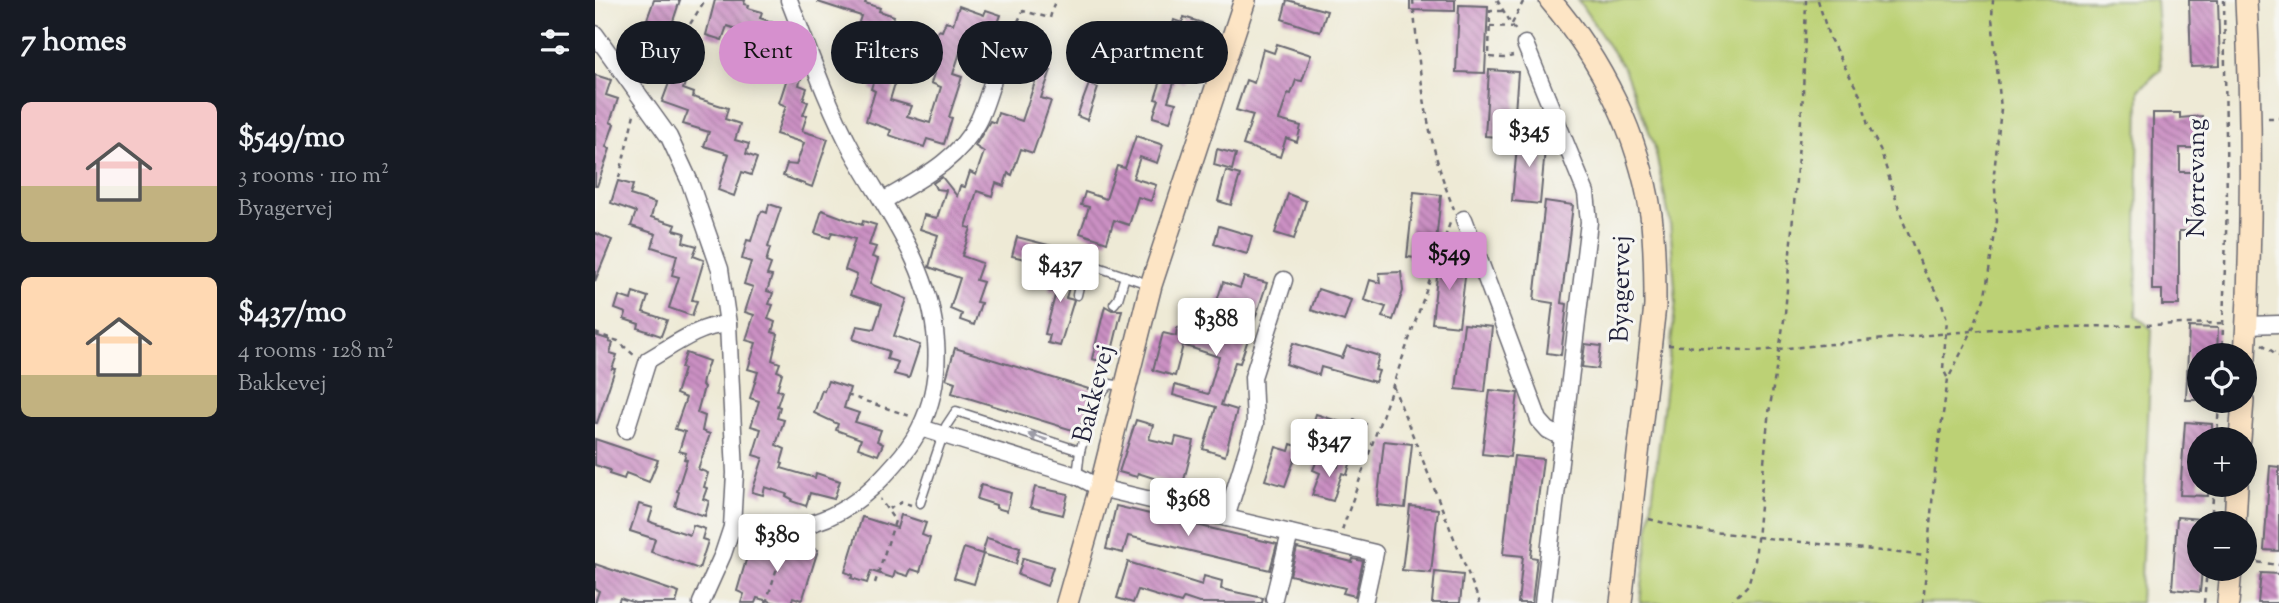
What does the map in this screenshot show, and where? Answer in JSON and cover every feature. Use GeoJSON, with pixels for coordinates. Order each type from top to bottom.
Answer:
{"type":"FeatureCollection","features":[{"type":"Feature","properties":{"kind":"street"},"geometry":{"type":"LineString","coordinates":[[731,527],[789,529],[818,523],[848,508],[898,461],[922,424],[934,385],[938,340],[931,303],[914,259],[847,139],[818,76],[789,0]]}},
{"type":"Feature","properties":{"kind":"street","name":"Bakkevej"},"geometry":{"type":"LineString","coordinates":[[1067,603],[1100,488],[1151,285],[1245,0]]}},
{"type":"Feature","properties":{"kind":"street","name":"Byagervej"},"geometry":{"type":"LineString","coordinates":[[1550,0],[1575,30],[1605,79],[1627,126],[1651,214],[1655,306],[1621,603]]}},
{"type":"Feature","properties":{"kind":"street","name":"Nørrevang"},"geometry":{"type":"LineString","coordinates":[[2246,0],[2250,95],[2246,343]]}},
{"type":"Feature","properties":{"kind":"street"},"geometry":{"type":"LineString","coordinates":[[595,34],[669,137],[689,180],[720,269],[728,324],[735,472],[731,527],[723,554],[701,603]]}},
{"type":"Feature","properties":{"kind":"street","name":"Byagervej"},"geometry":{"type":"LineString","coordinates":[[1527,48],[1586,192],[1588,222],[1543,603]]}},
{"type":"Feature","properties":{"kind":"street"},"geometry":{"type":"LineString","coordinates":[[883,201],[943,164],[964,143],[978,122],[991,84]]}},
{"type":"Feature","properties":{"kind":"street"},"geometry":{"type":"LineString","coordinates":[[1459,215],[1539,420],[1548,430],[1563,438]]}},
{"type":"Feature","properties":{"kind":"street"},"geometry":{"type":"LineString","coordinates":[[1226,518],[1255,424],[1254,377],[1284,280]]}},
{"type":"Feature","properties":{"kind":"street"},"geometry":{"type":"LineString","coordinates":[[625,430],[648,360],[699,330],[711,325],[728,324]]}},
{"type":"Feature","properties":{"kind":"street"},"geometry":{"type":"LineString","coordinates":[[2247,325],[2279,324]]}},
{"type":"Feature","properties":{"kind":"street"},"geometry":{"type":"LineString","coordinates":[[922,424],[942,435],[1077,476],[1100,488],[1375,553],[1364,603]]}},
{"type":"Feature","properties":{"kind":"street"},"geometry":{"type":"LineString","coordinates":[[1274,598],[1290,533]]}},
{"type":"Feature","properties":{"kind":"street"},"geometry":{"type":"LineString","coordinates":[[2228,603],[2230,581]]}},
{"type":"Feature","properties":{"kind":"lane"},"geometry":{"type":"LineString","coordinates":[[1077,295],[1083,273],[1095,266],[1151,285]]}},
{"type":"Feature","properties":{"kind":"lane"},"geometry":{"type":"LineString","coordinates":[[1114,304],[1125,276]]}},
{"type":"Feature","properties":{"kind":"lane"},"geometry":{"type":"LineString","coordinates":[[1077,476],[1080,451],[1096,399],[1110,384],[1125,386]]}},
{"type":"Feature","properties":{"kind":"lane"},"geometry":{"type":"LineString","coordinates":[[920,503],[942,435],[956,411],[1080,451]]}},
{"type":"Feature","properties":{"kind":"path"},"geometry":{"type":"LineString","coordinates":[[619,178],[638,93],[682,37],[705,0]]}},
{"type":"Feature","properties":{"kind":"path"},"geometry":{"type":"LineString","coordinates":[[1018,21],[1023,11],[1050,18],[1055,0]]}},
{"type":"Feature","properties":{"kind":"path"},"geometry":{"type":"LineString","coordinates":[[1337,544],[1459,215],[1433,142],[1419,71],[1413,0]]}},
{"type":"Feature","properties":{"kind":"path"},"geometry":{"type":"LineString","coordinates":[[1497,0],[1527,48],[1504,58],[1489,57],[1490,11],[1503,11]]}},
{"type":"Feature","properties":{"kind":"path"},"geometry":{"type":"LineString","coordinates":[[1513,25],[1524,0]]}},
{"type":"Feature","properties":{"kind":"path"},"geometry":{"type":"LineString","coordinates":[[1730,603],[1748,585],[1755,561],[1768,419],[1785,314],[1801,120],[1806,0]]}},
{"type":"Feature","properties":{"kind":"path"},"geometry":{"type":"LineString","coordinates":[[1818,0],[1829,37],[1862,100],[1868,126],[1879,149],[1903,221],[1922,267],[1941,301],[1947,319],[1943,369],[1948,379]]}},
{"type":"Feature","properties":{"kind":"path"},"geometry":{"type":"LineString","coordinates":[[1923,603],[1935,470],[1948,379],[1972,331],[1985,296],[1997,221],[1994,173],[2001,109],[1992,18],[1993,0]]}},
{"type":"Feature","properties":{"kind":"path","name":"Nørrevang"},"geometry":{"type":"LineString","coordinates":[[2222,343],[2227,204],[2224,0]]}},
{"type":"Feature","properties":{"kind":"path"},"geometry":{"type":"LineString","coordinates":[[1490,26],[1513,25]]}},
{"type":"Feature","properties":{"kind":"path"},"geometry":{"type":"LineString","coordinates":[[2265,118],[2279,118]]}},
{"type":"Feature","properties":{"kind":"path"},"geometry":{"type":"LineString","coordinates":[[1650,344],[1756,351],[1972,331],[2223,323]]}},
{"type":"Feature","properties":{"kind":"path"},"geometry":{"type":"LineString","coordinates":[[595,333],[618,341],[633,355],[648,360]]}},
{"type":"Feature","properties":{"kind":"path"},"geometry":{"type":"LineString","coordinates":[[1393,387],[1480,603]]}},
{"type":"Feature","properties":{"kind":"path"},"geometry":{"type":"LineString","coordinates":[[847,395],[922,424]]}},
{"type":"Feature","properties":{"kind":"path"},"geometry":{"type":"LineString","coordinates":[[871,489],[895,521],[875,583]]}},
{"type":"Feature","properties":{"kind":"path"},"geometry":{"type":"LineString","coordinates":[[888,509],[902,502],[916,507],[920,503]]}},
{"type":"Feature","properties":{"kind":"path"},"geometry":{"type":"LineString","coordinates":[[1631,516],[1659,520],[1687,529],[1926,556]]}},
{"type":"Feature","properties":{"kind":"path"},"geometry":{"type":"LineString","coordinates":[[766,603],[789,529]]}},
{"type":"Feature","properties":{"kind":"path"},"geometry":{"type":"LineString","coordinates":[[2257,562],[2279,565]]}},
{"type":"Feature","properties":{"kind":"path"},"geometry":{"type":"LineString","coordinates":[[2204,603],[2206,581]]}},
{"type":"Feature","properties":{"kind":"green space"},"geometry":{"type":"Polygon","coordinates":[[[1578,0],[2156,0],[2161,69],[2139,90],[2136,316],[2152,329],[2140,603],[1640,603],[1676,301],[1670,222],[1654,144],[1624,69],[1578,0]]]}},
{"type":"Feature","properties":{"kind":"building"},"geometry":{"type":"Polygon","coordinates":[[[654,0],[680,0],[673,21],[646,21],[654,0]]]}},
{"type":"Feature","properties":{"kind":"building"},"geometry":{"type":"Polygon","coordinates":[[[715,0],[745,0],[744,4],[749,5],[748,8],[762,12],[760,18],[769,21],[719,21],[719,39],[706,35],[715,0]]]}},
{"type":"Feature","properties":{"kind":"building"},"geometry":{"type":"Polygon","coordinates":[[[866,0],[865,3],[880,8],[879,11],[894,16],[892,21],[859,21],[861,16],[818,2],[866,0]]]}},
{"type":"Feature","properties":{"kind":"building"},"geometry":{"type":"Polygon","coordinates":[[[1287,0],[1327,11],[1320,32],[1282,19],[1287,0]]]}},
{"type":"Feature","properties":{"kind":"building"},"geometry":{"type":"Polygon","coordinates":[[[1410,0],[1455,0],[1455,11],[1410,10],[1410,0]]]}},
{"type":"Feature","properties":{"kind":"building"},"geometry":{"type":"Polygon","coordinates":[[[2189,0],[2218,0],[2220,66],[2191,67],[2189,0]]]}},
{"type":"Feature","properties":{"kind":"building"},"geometry":{"type":"Polygon","coordinates":[[[1459,5],[1488,6],[1485,73],[1456,72],[1459,5]]]}},
{"type":"Feature","properties":{"kind":"building"},"geometry":{"type":"Polygon","coordinates":[[[959,6],[984,15],[986,10],[1001,15],[999,21],[957,21],[957,62],[953,74],[957,75],[957,84],[960,84],[944,144],[927,139],[924,147],[889,135],[891,130],[866,121],[875,91],[871,89],[873,84],[895,84],[890,100],[911,106],[907,116],[930,123],[941,87],[934,84],[943,84],[943,28],[946,21],[953,24],[959,6]]]}},
{"type":"Feature","properties":{"kind":"building"},"geometry":{"type":"Polygon","coordinates":[[[1277,44],[1311,55],[1302,81],[1296,80],[1291,94],[1288,93],[1279,120],[1301,126],[1297,142],[1286,138],[1280,157],[1243,145],[1253,115],[1236,110],[1246,80],[1254,83],[1263,49],[1274,53],[1277,44]]]}},
{"type":"Feature","properties":{"kind":"building"},"geometry":{"type":"Polygon","coordinates":[[[1489,70],[1518,72],[1513,138],[1485,136],[1489,70]]]}},
{"type":"Feature","properties":{"kind":"building"},"geometry":{"type":"Polygon","coordinates":[[[595,75],[611,80],[606,95],[618,99],[610,122],[614,124],[606,147],[610,149],[597,186],[595,186],[595,75]]]}},
{"type":"Feature","properties":{"kind":"building"},"geometry":{"type":"Polygon","coordinates":[[[669,84],[685,84],[683,89],[694,93],[693,97],[728,108],[725,119],[740,124],[735,140],[749,144],[746,154],[757,158],[751,175],[742,172],[734,196],[718,190],[729,154],[704,146],[709,132],[683,124],[688,111],[662,102],[669,84]]]}},
{"type":"Feature","properties":{"kind":"building"},"geometry":{"type":"Polygon","coordinates":[[[785,84],[799,84],[807,88],[803,100],[808,102],[803,115],[807,115],[802,131],[828,139],[812,187],[783,176],[787,164],[796,165],[804,143],[776,134],[786,106],[779,103],[785,84]]]}},
{"type":"Feature","properties":{"kind":"building"},"geometry":{"type":"Polygon","coordinates":[[[1034,84],[1046,84],[1041,98],[1051,101],[1033,153],[1021,149],[1012,175],[1008,173],[1004,186],[996,183],[992,196],[977,191],[966,227],[971,228],[962,256],[982,263],[976,280],[983,282],[976,302],[981,303],[974,325],[960,320],[962,314],[950,309],[960,278],[929,267],[938,235],[920,229],[924,215],[937,218],[946,190],[936,189],[933,183],[942,177],[957,196],[960,186],[965,187],[970,172],[976,175],[984,152],[975,146],[990,121],[995,123],[998,113],[1022,121],[1034,84]]]}},
{"type":"Feature","properties":{"kind":"building"},"geometry":{"type":"Polygon","coordinates":[[[1089,84],[1098,88],[1087,120],[1077,116],[1089,84]]]}},
{"type":"Feature","properties":{"kind":"building"},"geometry":{"type":"Polygon","coordinates":[[[1160,84],[1174,84],[1168,101],[1176,103],[1170,122],[1153,117],[1159,100],[1155,99],[1160,84]]]}},
{"type":"Feature","properties":{"kind":"building"},"geometry":{"type":"Polygon","coordinates":[[[2153,113],[2180,113],[2180,118],[2202,116],[2202,148],[2180,148],[2180,172],[2202,172],[2202,186],[2191,186],[2191,218],[2197,218],[2197,231],[2179,231],[2179,305],[2162,305],[2162,290],[2152,290],[2153,113]]]}},
{"type":"Feature","properties":{"kind":"building"},"geometry":{"type":"Polygon","coordinates":[[[1518,135],[1546,138],[1540,204],[1512,201],[1518,135]]]}},
{"type":"Feature","properties":{"kind":"building"},"geometry":{"type":"Polygon","coordinates":[[[1136,136],[1163,145],[1157,163],[1140,157],[1133,178],[1156,185],[1151,201],[1138,197],[1129,225],[1114,220],[1107,242],[1080,233],[1089,207],[1081,205],[1085,192],[1106,199],[1117,166],[1125,168],[1136,136]]]}},
{"type":"Feature","properties":{"kind":"building"},"geometry":{"type":"Polygon","coordinates":[[[1217,149],[1236,154],[1232,170],[1214,165],[1217,149]]]}},
{"type":"Feature","properties":{"kind":"building"},"geometry":{"type":"Polygon","coordinates":[[[1226,171],[1240,175],[1231,205],[1218,201],[1226,171]]]}},
{"type":"Feature","properties":{"kind":"building"},"geometry":{"type":"Polygon","coordinates":[[[618,181],[633,185],[630,195],[655,203],[651,217],[676,225],[674,230],[685,233],[683,242],[697,246],[693,256],[704,260],[692,300],[697,301],[692,316],[669,308],[679,277],[672,275],[677,255],[652,247],[656,234],[631,226],[636,212],[611,203],[618,181]]]}},
{"type":"Feature","properties":{"kind":"building"},"geometry":{"type":"Polygon","coordinates":[[[1414,192],[1441,195],[1434,260],[1407,257],[1414,192]]]}},
{"type":"Feature","properties":{"kind":"building"},"geometry":{"type":"Polygon","coordinates":[[[1288,194],[1306,201],[1294,239],[1275,233],[1288,194]]]}},
{"type":"Feature","properties":{"kind":"building"},"geometry":{"type":"Polygon","coordinates":[[[1545,201],[1573,205],[1561,303],[1567,304],[1561,355],[1547,353],[1553,303],[1534,300],[1545,201]]]}},
{"type":"Feature","properties":{"kind":"building"},"geometry":{"type":"Polygon","coordinates":[[[769,204],[781,208],[766,262],[771,264],[767,275],[772,276],[767,291],[773,293],[769,304],[773,305],[768,319],[775,322],[772,332],[778,334],[772,360],[780,363],[777,371],[782,373],[777,390],[782,391],[777,406],[780,407],[777,418],[784,420],[776,445],[785,449],[781,468],[815,478],[816,473],[840,481],[834,499],[810,493],[806,506],[791,501],[787,494],[765,487],[763,495],[752,492],[763,458],[753,455],[761,429],[751,426],[759,401],[750,398],[758,372],[748,369],[756,343],[746,340],[754,315],[745,312],[753,287],[744,284],[751,262],[742,259],[747,240],[751,241],[759,216],[762,211],[767,213],[769,204]]]}},
{"type":"Feature","properties":{"kind":"building"},"geometry":{"type":"Polygon","coordinates":[[[822,210],[862,225],[863,221],[876,225],[869,245],[876,247],[872,257],[878,259],[870,284],[907,299],[894,336],[920,345],[909,378],[894,374],[898,362],[887,359],[889,351],[853,339],[857,326],[874,329],[882,305],[850,295],[857,275],[845,270],[855,239],[832,232],[830,238],[815,233],[822,210]]]}},
{"type":"Feature","properties":{"kind":"building"},"geometry":{"type":"Polygon","coordinates":[[[1219,226],[1252,236],[1247,254],[1214,244],[1219,226]]]}},
{"type":"Feature","properties":{"kind":"building"},"geometry":{"type":"Polygon","coordinates":[[[595,233],[612,240],[595,281],[595,233]]]}},
{"type":"Feature","properties":{"kind":"building"},"geometry":{"type":"Polygon","coordinates":[[[1017,237],[1056,247],[1051,265],[1012,256],[1017,237]]]}},
{"type":"Feature","properties":{"kind":"building"},"geometry":{"type":"Polygon","coordinates":[[[1439,258],[1467,261],[1459,326],[1432,323],[1439,258]]]}},
{"type":"Feature","properties":{"kind":"building"},"geometry":{"type":"Polygon","coordinates":[[[1056,264],[1074,269],[1066,298],[1074,300],[1060,346],[1048,343],[1050,335],[1045,334],[1056,292],[1049,291],[1056,264]]]}},
{"type":"Feature","properties":{"kind":"building"},"geometry":{"type":"Polygon","coordinates":[[[1401,272],[1403,291],[1393,320],[1382,317],[1386,307],[1364,300],[1370,280],[1380,283],[1379,273],[1401,272]]]}},
{"type":"Feature","properties":{"kind":"building"},"geometry":{"type":"Polygon","coordinates":[[[1244,277],[1267,283],[1240,363],[1235,362],[1221,405],[1237,410],[1225,456],[1203,449],[1216,407],[1173,395],[1175,385],[1208,394],[1219,357],[1183,345],[1175,376],[1153,370],[1163,333],[1176,336],[1177,328],[1183,327],[1230,342],[1240,312],[1232,309],[1233,306],[1217,301],[1223,282],[1240,288],[1244,277]]]}},
{"type":"Feature","properties":{"kind":"building"},"geometry":{"type":"Polygon","coordinates":[[[1318,289],[1351,300],[1344,321],[1311,310],[1318,289]]]}},
{"type":"Feature","properties":{"kind":"building"},"geometry":{"type":"Polygon","coordinates":[[[633,292],[648,297],[643,312],[667,320],[661,336],[638,328],[639,324],[624,319],[626,313],[615,309],[619,296],[631,300],[633,292]]]}},
{"type":"Feature","properties":{"kind":"building"},"geometry":{"type":"Polygon","coordinates":[[[1105,306],[1112,310],[1122,310],[1109,363],[1092,359],[1105,306]]]}},
{"type":"Feature","properties":{"kind":"building"},"geometry":{"type":"Polygon","coordinates":[[[1464,324],[1492,327],[1485,392],[1456,389],[1464,324]]]}},
{"type":"Feature","properties":{"kind":"building"},"geometry":{"type":"Polygon","coordinates":[[[2189,327],[2218,328],[2217,343],[2188,343],[2189,327]]]}},
{"type":"Feature","properties":{"kind":"building"},"geometry":{"type":"Polygon","coordinates":[[[595,335],[610,340],[609,342],[613,343],[610,353],[617,355],[597,423],[595,423],[595,335]]]}},
{"type":"Feature","properties":{"kind":"building"},"geometry":{"type":"Polygon","coordinates":[[[1293,343],[1342,358],[1347,346],[1379,356],[1375,370],[1379,371],[1375,382],[1321,367],[1319,375],[1286,364],[1293,343]]]}},
{"type":"Feature","properties":{"kind":"building"},"geometry":{"type":"Polygon","coordinates":[[[1585,344],[1601,346],[1598,369],[1582,367],[1585,344]]]}},
{"type":"Feature","properties":{"kind":"building"},"geometry":{"type":"Polygon","coordinates":[[[955,348],[1092,390],[1079,432],[952,393],[955,382],[946,379],[955,348]]]}},
{"type":"Feature","properties":{"kind":"building"},"geometry":{"type":"Polygon","coordinates":[[[686,353],[709,361],[697,413],[705,416],[702,431],[710,434],[698,469],[708,473],[703,499],[709,501],[705,516],[675,506],[687,460],[684,459],[686,453],[679,451],[685,432],[675,429],[686,398],[676,394],[686,353]]]}},
{"type":"Feature","properties":{"kind":"building"},"geometry":{"type":"Polygon","coordinates":[[[828,381],[850,388],[844,408],[859,413],[855,422],[881,430],[877,441],[883,444],[878,455],[858,448],[861,439],[836,430],[838,424],[814,413],[828,381]]]}},
{"type":"Feature","properties":{"kind":"building"},"geometry":{"type":"Polygon","coordinates":[[[1490,390],[1518,393],[1510,457],[1482,454],[1490,390]]]}},
{"type":"Feature","properties":{"kind":"building"},"geometry":{"type":"Polygon","coordinates":[[[1316,414],[1352,426],[1354,420],[1366,424],[1361,438],[1354,436],[1350,448],[1309,435],[1316,414]]]}},
{"type":"Feature","properties":{"kind":"building"},"geometry":{"type":"Polygon","coordinates":[[[1136,420],[1153,425],[1149,439],[1174,445],[1176,437],[1194,441],[1183,484],[1138,473],[1137,477],[1119,472],[1136,420]]]}},
{"type":"Feature","properties":{"kind":"building"},"geometry":{"type":"Polygon","coordinates":[[[2185,422],[2212,424],[2212,427],[2187,427],[2187,495],[2180,495],[2185,422]]]}},
{"type":"Feature","properties":{"kind":"building"},"geometry":{"type":"Polygon","coordinates":[[[595,439],[658,460],[649,482],[626,473],[624,479],[595,465],[595,439]]]}},
{"type":"Feature","properties":{"kind":"building"},"geometry":{"type":"Polygon","coordinates":[[[1384,441],[1412,444],[1405,508],[1377,505],[1384,441]]]}},
{"type":"Feature","properties":{"kind":"building"},"geometry":{"type":"Polygon","coordinates":[[[1291,444],[1303,448],[1300,459],[1295,458],[1285,486],[1265,480],[1276,447],[1289,451],[1291,444]]]}},
{"type":"Feature","properties":{"kind":"building"},"geometry":{"type":"Polygon","coordinates":[[[1514,456],[1543,459],[1531,557],[1537,558],[1532,603],[1518,603],[1523,556],[1503,554],[1514,456]]]}},
{"type":"Feature","properties":{"kind":"building"},"geometry":{"type":"Polygon","coordinates":[[[1317,460],[1338,467],[1340,460],[1350,464],[1347,475],[1342,473],[1333,501],[1312,495],[1320,473],[1313,470],[1317,460]]]}},
{"type":"Feature","properties":{"kind":"building"},"geometry":{"type":"Polygon","coordinates":[[[2270,466],[2279,467],[2279,551],[2264,550],[2270,466]]]}},
{"type":"Feature","properties":{"kind":"building"},"geometry":{"type":"Polygon","coordinates":[[[981,485],[1011,493],[1007,511],[977,499],[981,485]]]}},
{"type":"Feature","properties":{"kind":"building"},"geometry":{"type":"Polygon","coordinates":[[[1035,487],[1068,494],[1063,515],[1030,507],[1035,487]]]}},
{"type":"Feature","properties":{"kind":"building"},"geometry":{"type":"Polygon","coordinates":[[[639,504],[653,508],[649,521],[653,523],[690,535],[693,525],[705,529],[702,539],[708,541],[699,569],[651,552],[655,539],[630,531],[639,504]]]}},
{"type":"Feature","properties":{"kind":"building"},"geometry":{"type":"Polygon","coordinates":[[[1116,506],[1277,544],[1270,570],[1128,536],[1123,553],[1106,549],[1116,506]]]}},
{"type":"Feature","properties":{"kind":"building"},"geometry":{"type":"Polygon","coordinates":[[[1410,506],[1438,509],[1431,573],[1402,570],[1410,506]]]}},
{"type":"Feature","properties":{"kind":"building"},"geometry":{"type":"Polygon","coordinates":[[[901,515],[926,523],[922,535],[930,538],[920,572],[911,569],[908,576],[895,572],[893,578],[871,571],[867,583],[851,578],[853,575],[845,572],[862,517],[897,528],[901,515]]]}},
{"type":"Feature","properties":{"kind":"building"},"geometry":{"type":"Polygon","coordinates":[[[2177,517],[2187,518],[2187,581],[2201,581],[2200,592],[2172,589],[2177,517]]]}},
{"type":"Feature","properties":{"kind":"building"},"geometry":{"type":"Polygon","coordinates":[[[987,538],[1020,548],[1016,564],[983,554],[974,584],[954,578],[964,548],[982,554],[987,538]]]}},
{"type":"Feature","properties":{"kind":"building"},"geometry":{"type":"Polygon","coordinates":[[[791,542],[818,550],[803,598],[801,600],[793,597],[791,603],[757,598],[755,603],[741,603],[744,594],[737,591],[751,543],[787,555],[791,542]]]}},
{"type":"Feature","properties":{"kind":"building"},"geometry":{"type":"Polygon","coordinates":[[[1297,548],[1352,562],[1353,559],[1363,561],[1355,596],[1343,593],[1345,588],[1290,575],[1297,548]]]}},
{"type":"Feature","properties":{"kind":"building"},"geometry":{"type":"Polygon","coordinates":[[[1023,558],[1053,567],[1047,586],[1018,575],[1023,558]]]}},
{"type":"Feature","properties":{"kind":"building"},"geometry":{"type":"Polygon","coordinates":[[[1128,562],[1202,585],[1204,576],[1222,581],[1221,589],[1263,598],[1262,603],[1199,603],[1184,598],[1181,603],[1138,590],[1133,603],[1117,598],[1128,562]]]}},
{"type":"Feature","properties":{"kind":"building"},"geometry":{"type":"Polygon","coordinates":[[[595,564],[679,593],[676,603],[635,603],[620,598],[618,603],[595,603],[599,591],[595,589],[595,564]]]}},
{"type":"Feature","properties":{"kind":"building"},"geometry":{"type":"Polygon","coordinates":[[[1435,572],[1463,575],[1460,603],[1432,603],[1435,572]]]}},
{"type":"Feature","properties":{"kind":"building"},"geometry":{"type":"Polygon","coordinates":[[[2261,573],[2279,574],[2279,603],[2258,603],[2261,573]]]}}]}
